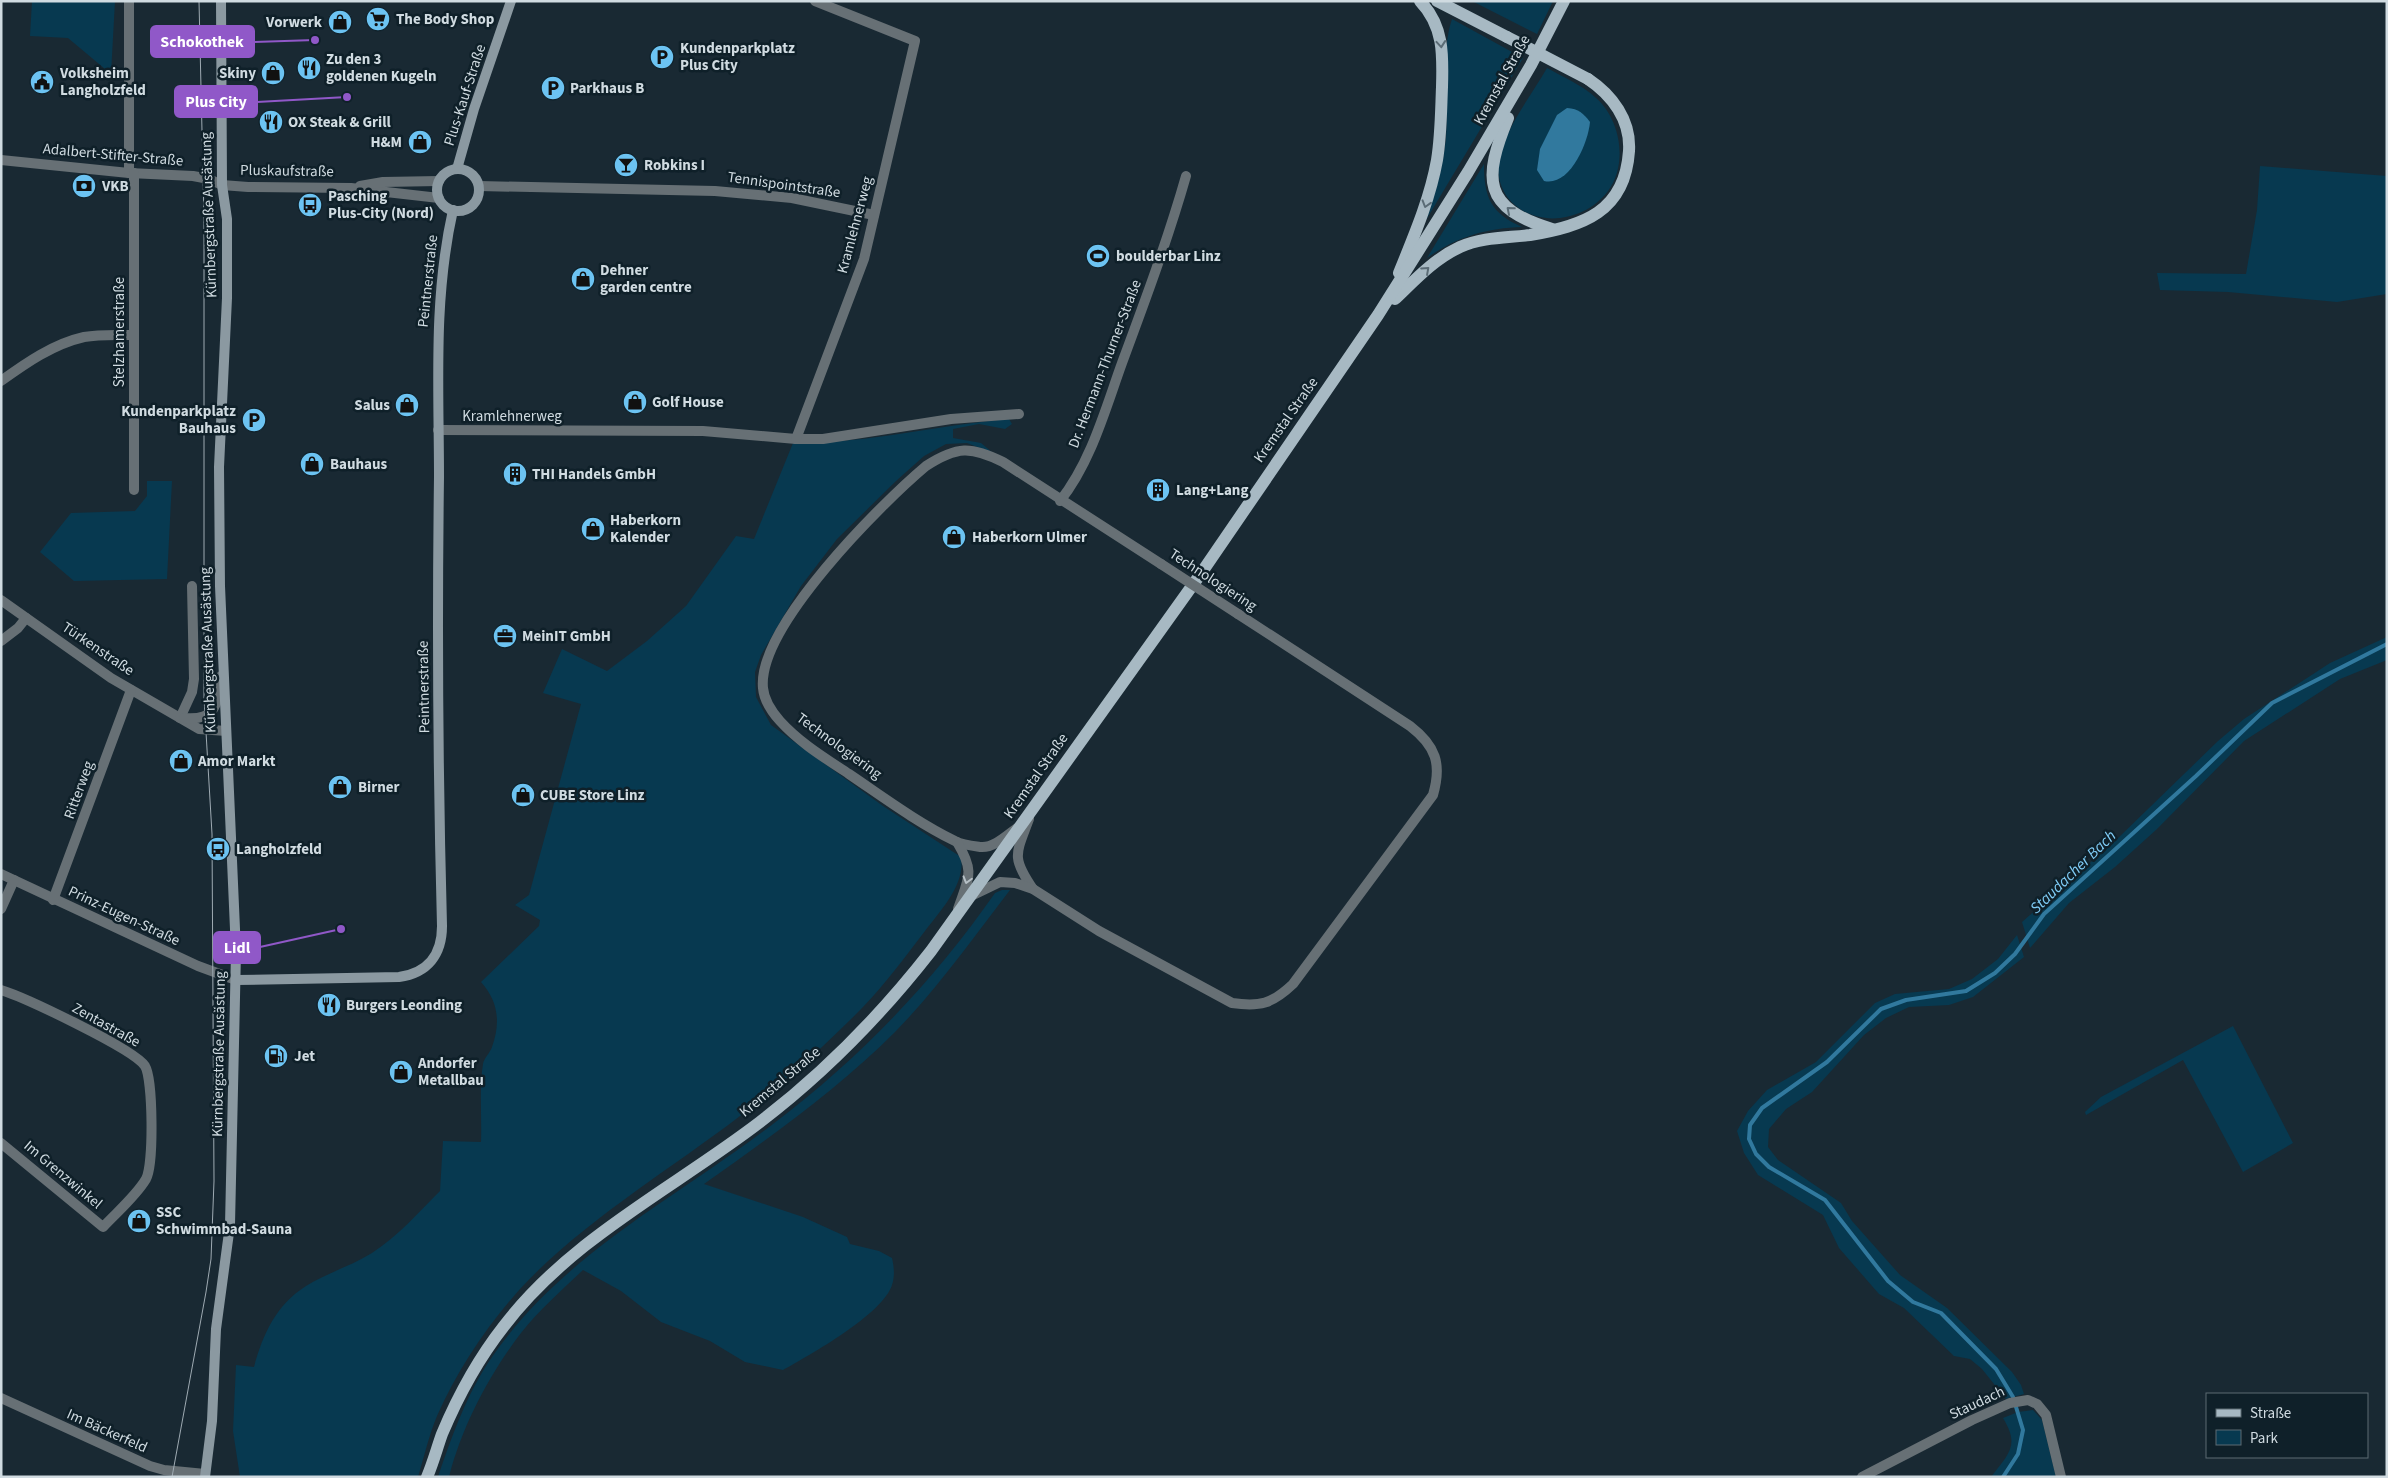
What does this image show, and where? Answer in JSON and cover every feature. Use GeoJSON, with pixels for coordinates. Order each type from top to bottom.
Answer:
{"type":"FeatureCollection","features":[{"type":"Feature","properties":{"kind":"main road","name":"Kürnbergstraße Ausästung"},"geometry":{"type":"LineString","coordinates":[[205,1476],[212,1421],[216,1329],[230,1225],[236,980],[235,895],[220,586],[219,468],[227,298],[227,219],[222,185],[221,1]]}},
{"type":"Feature","properties":{"kind":"main road","name":"Plus-Kauf-Straße"},"geometry":{"type":"LineString","coordinates":[[457,169],[471,119],[511,1]]}},
{"type":"Feature","properties":{"kind":"main road"},"geometry":{"type":"LineString","coordinates":[[1388,301],[1424,209],[1437,160],[1440,138],[1442,82],[1440,33],[1430,11],[1420,1]]}},
{"type":"Feature","properties":{"kind":"main road"},"geometry":{"type":"LineString","coordinates":[[1378,315],[1429,267],[1460,248],[1494,238],[1530,235],[1581,224],[1600,212],[1618,190],[1628,161],[1630,144],[1622,115],[1607,93],[1588,78],[1437,1]]}},
{"type":"Feature","properties":{"kind":"main road","name":"Kremstal Straße"},"geometry":{"type":"LineString","coordinates":[[428,1475],[442,1436],[468,1380],[499,1332],[527,1298],[574,1254],[760,1122],[826,1067],[891,1000],[954,920],[1196,579],[1388,301],[1468,172],[1531,65],[1564,1]]}},
{"type":"Feature","properties":{"kind":"main road"},"geometry":{"type":"LineString","coordinates":[[1531,65],[1494,154],[1492,180],[1495,193],[1510,212],[1531,223],[1554,229]]}},
{"type":"Feature","properties":{"kind":"main road","name":"Plus-Kauf-Straße"},"geometry":{"type":"LineString","coordinates":[[439,181],[446,172],[457,169],[473,175],[479,186]]}},
{"type":"Feature","properties":{"kind":"main road"},"geometry":{"type":"LineString","coordinates":[[439,181],[439,198],[442,203],[453,210],[460,211],[477,200],[479,186]]}},
{"type":"Feature","properties":{"kind":"main road","name":"Peintnerstraße"},"geometry":{"type":"LineString","coordinates":[[236,980],[408,976],[426,967],[438,951],[442,926],[438,696],[437,347],[440,294],[446,242],[453,210]]}},
{"type":"Feature","properties":{"kind":"street","name":"Stelzhamerstraße"},"geometry":{"type":"LineString","coordinates":[[129,1],[134,335],[134,490]]}},
{"type":"Feature","properties":{"kind":"street","name":"Kramlehnerweg"},"geometry":{"type":"LineString","coordinates":[[796,439],[864,259],[915,41],[815,1]]}},
{"type":"Feature","properties":{"kind":"street","name":"Adalbert-Stifter-Straße"},"geometry":{"type":"LineString","coordinates":[[1,160],[132,173],[194,176],[209,179],[222,185]]}},
{"type":"Feature","properties":{"kind":"street","name":"Dr. Hermann-Thurner-Straße"},"geometry":{"type":"LineString","coordinates":[[1060,501],[1070,488],[1095,438],[1170,231],[1186,176]]}},
{"type":"Feature","properties":{"kind":"street"},"geometry":{"type":"LineString","coordinates":[[351,188],[383,182],[439,181]]}},
{"type":"Feature","properties":{"kind":"street","name":"Pluskaufstraße"},"geometry":{"type":"LineString","coordinates":[[222,185],[351,188]]}},
{"type":"Feature","properties":{"kind":"street","name":"Tennispointstraße"},"geometry":{"type":"LineString","coordinates":[[479,186],[715,191],[792,198],[874,215]]}},
{"type":"Feature","properties":{"kind":"street"},"geometry":{"type":"LineString","coordinates":[[351,188],[439,198]]}},
{"type":"Feature","properties":{"kind":"street"},"geometry":{"type":"LineString","coordinates":[[1,381],[39,356],[70,342],[95,336],[134,335]]}},
{"type":"Feature","properties":{"kind":"street","name":"Kramlehnerweg"},"geometry":{"type":"LineString","coordinates":[[438,430],[703,431],[796,439],[823,439],[950,419],[1019,414]]}},
{"type":"Feature","properties":{"kind":"street","name":"Technologiering"},"geometry":{"type":"LineString","coordinates":[[971,896],[1000,882],[1015,883],[1033,889],[1099,931],[1232,1003],[1252,1006],[1270,1002],[1293,984],[1433,795],[1437,780],[1437,764],[1432,749],[1423,736],[1410,726],[1161,564],[1060,501],[1003,462],[984,453],[963,450],[941,456],[904,485],[821,572],[786,625],[766,664],[763,678],[765,696],[780,720],[793,733],[879,794],[957,842],[972,846],[989,846],[1020,826]]}},
{"type":"Feature","properties":{"kind":"street"},"geometry":{"type":"LineString","coordinates":[[192,586],[194,679],[192,692],[180,718],[196,720],[212,713],[216,706],[223,665]]}},
{"type":"Feature","properties":{"kind":"street","name":"Türkenstraße"},"geometry":{"type":"LineString","coordinates":[[1,600],[131,690],[199,729],[226,731]]}},
{"type":"Feature","properties":{"kind":"street"},"geometry":{"type":"LineString","coordinates":[[1,640],[18,628],[26,618]]}},
{"type":"Feature","properties":{"kind":"street","name":"Ritterweg"},"geometry":{"type":"LineString","coordinates":[[53,900],[131,690]]}},
{"type":"Feature","properties":{"kind":"street","name":"Technologiering"},"geometry":{"type":"LineString","coordinates":[[1033,889],[1020,869],[1017,853],[1034,807]]}},
{"type":"Feature","properties":{"kind":"street"},"geometry":{"type":"LineString","coordinates":[[954,920],[970,871],[966,857],[957,842]]}},
{"type":"Feature","properties":{"kind":"street","name":"Prinz-Eugen-Straße"},"geometry":{"type":"LineString","coordinates":[[1,874],[53,900],[198,966],[236,980]]}},
{"type":"Feature","properties":{"kind":"street"},"geometry":{"type":"LineString","coordinates":[[1,909],[14,880]]}},
{"type":"Feature","properties":{"kind":"street","name":"Zentastraße"},"geometry":{"type":"LineString","coordinates":[[1,990],[86,1029],[134,1056],[145,1066],[150,1082],[151,1157],[150,1170],[146,1179]]}},
{"type":"Feature","properties":{"kind":"street","name":"Im Grenzwinkel"},"geometry":{"type":"LineString","coordinates":[[1,1143],[103,1227],[146,1179]]}},
{"type":"Feature","properties":{"kind":"street","name":"Im Bäckerfeld"},"geometry":{"type":"LineString","coordinates":[[1,1398],[150,1466],[205,1476]]}},
{"type":"Feature","properties":{"kind":"street","name":"Staudach"},"geometry":{"type":"LineString","coordinates":[[1862,1477],[2015,1402],[2033,1402],[2046,1415],[2061,1477]]}},
{"type":"Feature","properties":{"kind":"green space"},"geometry":{"type":"Polygon","coordinates":[[[32,1],[115,1],[111,74],[68,38],[30,36],[32,1]]]}},
{"type":"Feature","properties":{"kind":"green space"},"geometry":{"type":"Polygon","coordinates":[[[1472,1],[1553,1],[1537,34],[1472,1]]]}},
{"type":"Feature","properties":{"kind":"green space"},"geometry":{"type":"Polygon","coordinates":[[[1452,19],[1523,58],[1426,220],[1445,149],[1447,124],[1446,47],[1452,19]]]}},
{"type":"Feature","properties":{"kind":"green space"},"geometry":{"type":"Polygon","coordinates":[[[1547,68],[1591,93],[1605,107],[1616,130],[1620,156],[1614,180],[1608,191],[1598,202],[1586,210],[1558,218],[1544,218],[1518,208],[1505,194],[1499,179],[1498,169],[1502,147],[1507,135],[1547,68]]]}},
{"type":"Feature","properties":{"kind":"green space"},"geometry":{"type":"Polygon","coordinates":[[[1484,164],[1484,176],[1491,203],[1503,216],[1522,227],[1496,229],[1472,235],[1449,244],[1427,258],[1484,164]]]}},
{"type":"Feature","properties":{"kind":"green space"},"geometry":{"type":"Polygon","coordinates":[[[2260,166],[2387,176],[2387,294],[2337,302],[2228,292],[2160,290],[2157,273],[2246,274],[2257,210],[2260,166]]]}},
{"type":"Feature","properties":{"kind":"green space"},"geometry":{"type":"Polygon","coordinates":[[[1009,419],[1012,424],[1005,429],[979,424],[953,429],[953,438],[981,443],[993,453],[967,443],[946,444],[924,456],[837,539],[801,586],[761,655],[755,672],[756,697],[771,725],[883,806],[961,857],[960,877],[944,906],[880,989],[819,1050],[740,1116],[597,1220],[544,1265],[520,1289],[484,1333],[454,1382],[434,1423],[418,1477],[240,1477],[233,1431],[236,1365],[254,1367],[266,1332],[286,1302],[314,1281],[372,1253],[408,1224],[440,1191],[443,1141],[481,1142],[483,1064],[495,1038],[497,1020],[494,1004],[487,989],[481,982],[539,926],[540,920],[515,905],[529,895],[581,704],[543,693],[562,649],[607,671],[647,641],[686,606],[736,536],[754,539],[793,443],[847,441],[1009,419]]]}},
{"type":"Feature","properties":{"kind":"green space"},"geometry":{"type":"Polygon","coordinates":[[[147,481],[172,481],[167,579],[74,581],[40,552],[71,513],[135,511],[147,496],[147,481]]]}},
{"type":"Feature","properties":{"kind":"green space"},"geometry":{"type":"Polygon","coordinates":[[[2387,637],[2387,660],[2340,679],[2244,741],[2157,829],[2115,867],[2069,903],[2030,948],[2022,922],[2114,842],[2218,741],[2244,719],[2330,663],[2387,637]]]}},
{"type":"Feature","properties":{"kind":"green space"},"geometry":{"type":"Polygon","coordinates":[[[1002,890],[1010,890],[941,980],[895,1032],[850,1074],[778,1131],[704,1184],[803,1217],[847,1237],[850,1244],[879,1251],[892,1258],[894,1278],[892,1285],[886,1296],[875,1308],[844,1333],[783,1370],[745,1362],[710,1341],[661,1322],[621,1291],[583,1270],[535,1316],[509,1349],[469,1420],[449,1477],[438,1477],[475,1385],[492,1357],[520,1320],[552,1288],[587,1258],[660,1203],[773,1124],[835,1073],[893,1018],[946,958],[995,893],[1002,890]]]}},
{"type":"Feature","properties":{"kind":"green space"},"geometry":{"type":"Polygon","coordinates":[[[2017,935],[2024,957],[1973,997],[1949,1005],[1909,1007],[1886,1018],[1864,1035],[1812,1092],[1786,1109],[1769,1129],[1768,1147],[1778,1160],[1841,1203],[1852,1221],[1900,1275],[1947,1308],[2012,1372],[2021,1385],[2024,1394],[2006,1399],[1982,1369],[1970,1359],[1954,1356],[1904,1308],[1879,1294],[1839,1248],[1823,1215],[1758,1175],[1744,1153],[1737,1131],[1748,1111],[1767,1090],[1816,1062],[1875,1003],[1895,994],[1949,989],[1972,979],[1998,959],[2017,935]]]}},
{"type":"Feature","properties":{"kind":"green space"},"geometry":{"type":"Polygon","coordinates":[[[2233,1026],[2293,1143],[2243,1172],[2183,1060],[2086,1115],[2085,1112],[2101,1097],[2233,1026]]]}},
{"type":"Feature","properties":{"kind":"green space"},"geometry":{"type":"Polygon","coordinates":[[[2033,1410],[2042,1420],[2056,1477],[1991,1477],[2010,1449],[2011,1436],[2003,1418],[2018,1412],[2033,1410]]]}},
{"type":"Feature","properties":{"kind":"shaded area"},"geometry":{"type":"Polygon","coordinates":[[[1567,108],[1580,112],[1590,122],[1585,141],[1576,162],[1569,171],[1553,181],[1544,181],[1537,170],[1540,149],[1557,115],[1567,108]]]}},
{"type":"Feature","properties":{"kind":"waterway","name":"Staudacher Bach"},"geometry":{"type":"LineString","coordinates":[[2003,1477],[2018,1454],[2023,1430],[2013,1397],[1996,1369],[1941,1313],[1913,1302],[1888,1281],[1825,1200],[1769,1167],[1756,1154],[1749,1139],[1750,1125],[1762,1108],[1827,1062],[1881,1009],[1906,1000],[1966,991],[1995,973],[2015,954],[2044,914],[2196,776],[2272,703],[2387,644]]}},
{"type":"Feature","properties":{"kind":"tram line"},"geometry":{"type":"LineString","coordinates":[[172,1477],[211,1259],[214,1181],[212,834],[204,698],[204,218],[199,1]]}},
{"type":"Feature","properties":{"kind":"place","name":"The Body Shop"},"geometry":{"type":"Point","coordinates":[378,19]}},
{"type":"Feature","properties":{"kind":"place","name":"Vorwerk"},"geometry":{"type":"Point","coordinates":[340,22]}},
{"type":"Feature","properties":{"kind":"place","name":"Schokothek"},"geometry":{"type":"Point","coordinates":[315,40]}},
{"type":"Feature","properties":{"kind":"place","name":"Kundenparkplatz Plus City"},"geometry":{"type":"Point","coordinates":[662,57]}},
{"type":"Feature","properties":{"kind":"place","name":"Zu den 3 goldenen Kugeln"},"geometry":{"type":"Point","coordinates":[309,68]}},
{"type":"Feature","properties":{"kind":"place","name":"Skiny"},"geometry":{"type":"Point","coordinates":[273,73]}},
{"type":"Feature","properties":{"kind":"place","name":"Volksheim Langholzfeld"},"geometry":{"type":"Point","coordinates":[42,82]}},
{"type":"Feature","properties":{"kind":"place","name":"Parkhaus B"},"geometry":{"type":"Point","coordinates":[553,88]}},
{"type":"Feature","properties":{"kind":"place","name":"Plus City"},"geometry":{"type":"Point","coordinates":[347,97]}},
{"type":"Feature","properties":{"kind":"place","name":"OX Steak & Grill"},"geometry":{"type":"Point","coordinates":[271,122]}},
{"type":"Feature","properties":{"kind":"place","name":"H&M"},"geometry":{"type":"Point","coordinates":[420,142]}},
{"type":"Feature","properties":{"kind":"place","name":"Robkins I"},"geometry":{"type":"Point","coordinates":[626,165]}},
{"type":"Feature","properties":{"kind":"place","name":"VKB"},"geometry":{"type":"Point","coordinates":[84,186]}},
{"type":"Feature","properties":{"kind":"place","name":"Pasching Plus-City (Nord)"},"geometry":{"type":"Point","coordinates":[310,205]}},
{"type":"Feature","properties":{"kind":"place","name":"boulderbar Linz"},"geometry":{"type":"Point","coordinates":[1098,256]}},
{"type":"Feature","properties":{"kind":"place","name":"Dehner garden centre"},"geometry":{"type":"Point","coordinates":[583,279]}},
{"type":"Feature","properties":{"kind":"place","name":"Golf House"},"geometry":{"type":"Point","coordinates":[635,402]}},
{"type":"Feature","properties":{"kind":"place","name":"Salus"},"geometry":{"type":"Point","coordinates":[407,405]}},
{"type":"Feature","properties":{"kind":"place","name":"Kundenparkplatz Bauhaus"},"geometry":{"type":"Point","coordinates":[254,420]}},
{"type":"Feature","properties":{"kind":"place","name":"Bauhaus"},"geometry":{"type":"Point","coordinates":[312,464]}},
{"type":"Feature","properties":{"kind":"place","name":"THI Handels GmbH"},"geometry":{"type":"Point","coordinates":[515,474]}},
{"type":"Feature","properties":{"kind":"place","name":"Lang+Lang"},"geometry":{"type":"Point","coordinates":[1158,490]}},
{"type":"Feature","properties":{"kind":"place","name":"Haberkorn Kalender"},"geometry":{"type":"Point","coordinates":[593,529]}},
{"type":"Feature","properties":{"kind":"place","name":"Haberkorn Ulmer"},"geometry":{"type":"Point","coordinates":[954,537]}},
{"type":"Feature","properties":{"kind":"place","name":"MeinIT GmbH"},"geometry":{"type":"Point","coordinates":[505,636]}},
{"type":"Feature","properties":{"kind":"place","name":"Amor Markt"},"geometry":{"type":"Point","coordinates":[181,761]}},
{"type":"Feature","properties":{"kind":"place","name":"Birner"},"geometry":{"type":"Point","coordinates":[340,787]}},
{"type":"Feature","properties":{"kind":"place","name":"CUBE Store Linz"},"geometry":{"type":"Point","coordinates":[523,795]}},
{"type":"Feature","properties":{"kind":"place","name":"Langholzfeld"},"geometry":{"type":"Point","coordinates":[218,849]}},
{"type":"Feature","properties":{"kind":"place","name":"Lidl"},"geometry":{"type":"Point","coordinates":[341,929]}},
{"type":"Feature","properties":{"kind":"place","name":"Burgers Leonding"},"geometry":{"type":"Point","coordinates":[329,1005]}},
{"type":"Feature","properties":{"kind":"place","name":"Jet"},"geometry":{"type":"Point","coordinates":[276,1056]}},
{"type":"Feature","properties":{"kind":"place","name":"Andorfer Metallbau"},"geometry":{"type":"Point","coordinates":[401,1072]}},
{"type":"Feature","properties":{"kind":"place","name":"SSC Schwimmbad-Sauna"},"geometry":{"type":"Point","coordinates":[139,1221]}}]}
